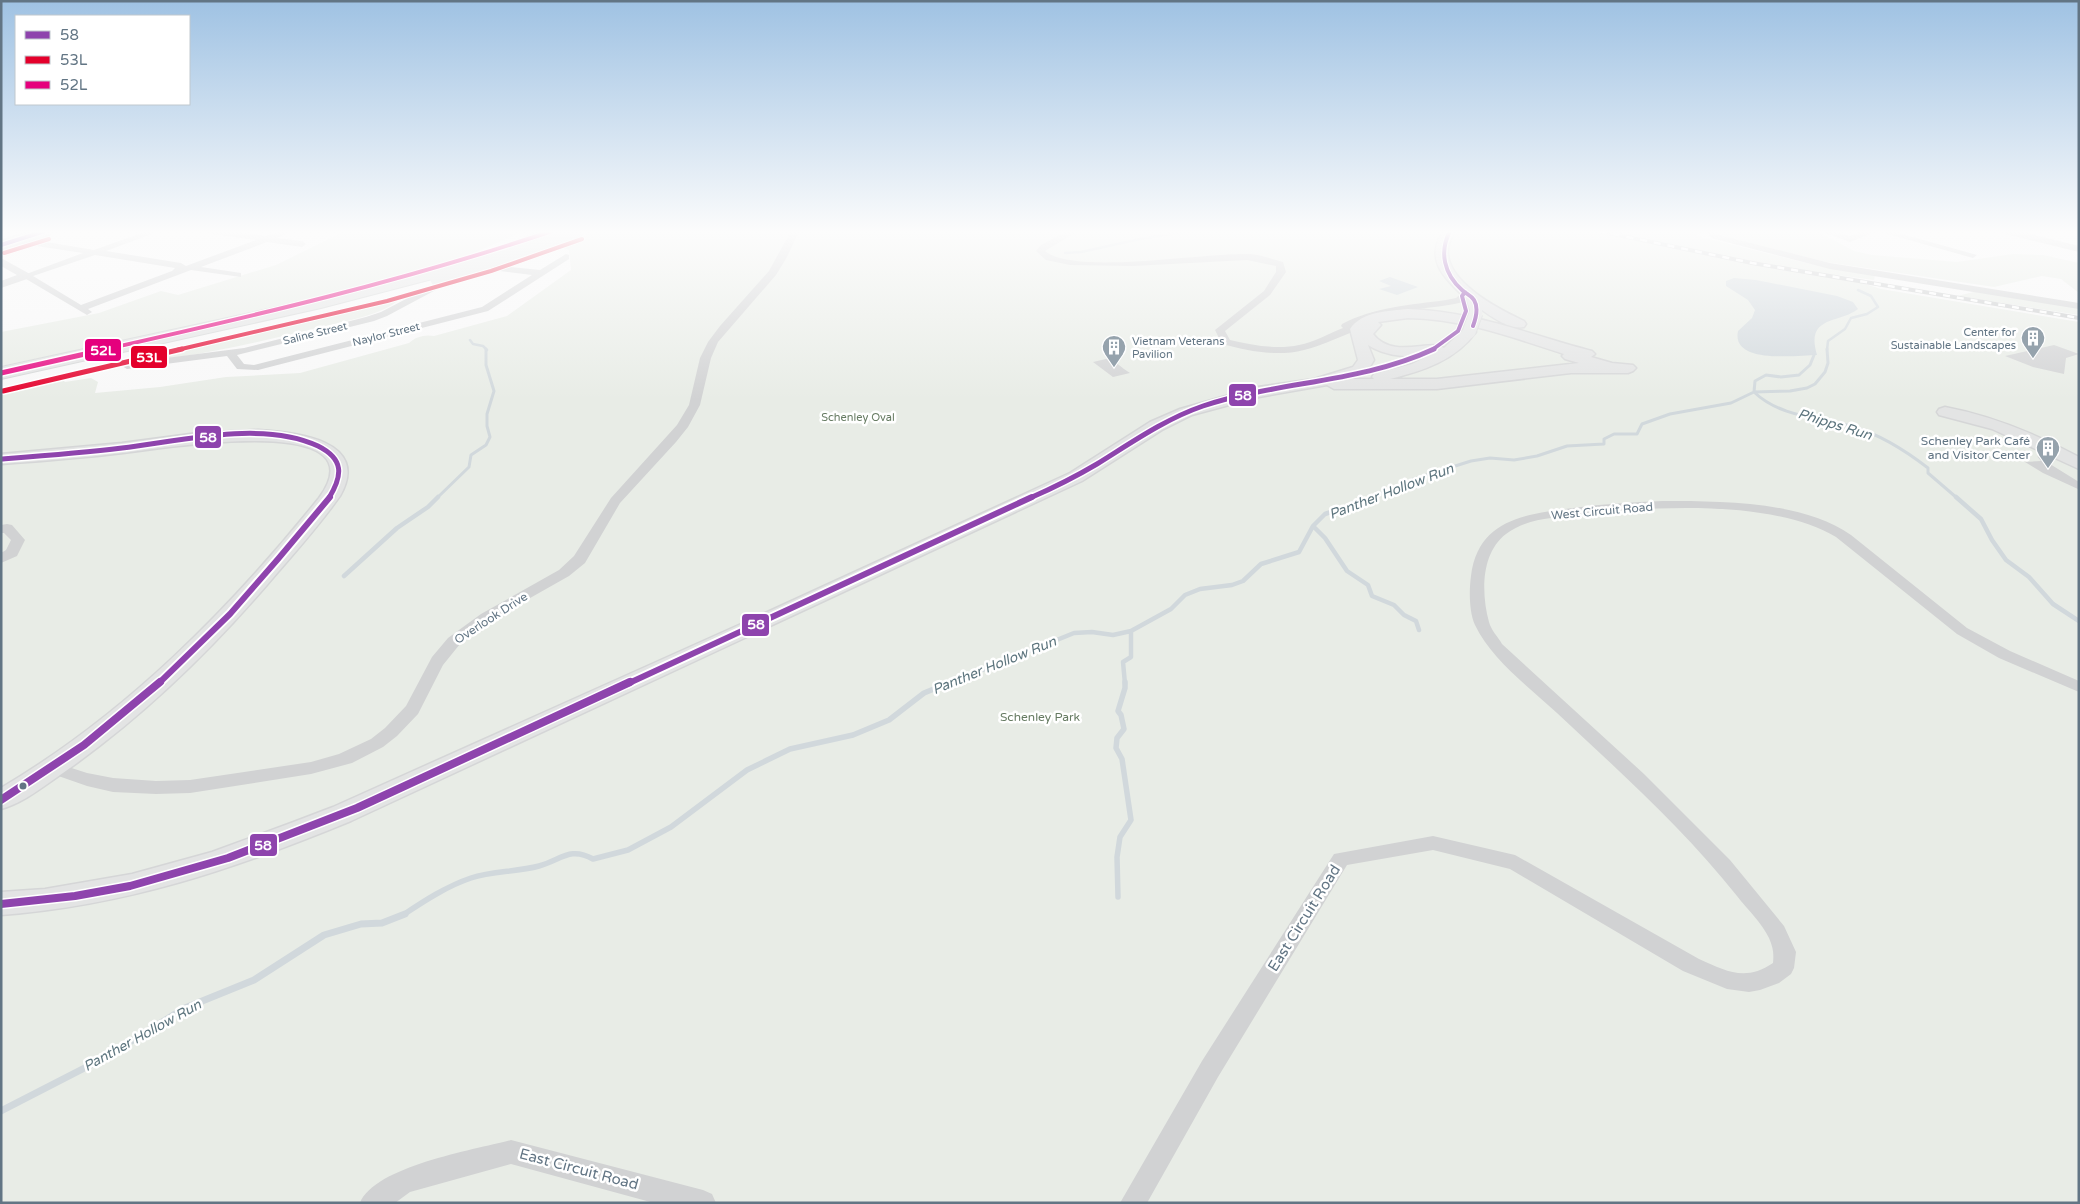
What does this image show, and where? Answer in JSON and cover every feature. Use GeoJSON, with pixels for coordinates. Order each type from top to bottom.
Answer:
{"type":"FeatureCollection","features":[{"type":"Feature","properties":{"kind":"highway"},"geometry":{"type":"LineString","coordinates":[[1,373],[299,308],[379,287]]}},
{"type":"Feature","properties":{"kind":"highway"},"geometry":{"type":"LineString","coordinates":[[1,381],[130,358],[404,287]]}},
{"type":"Feature","properties":{"kind":"main road"},"geometry":{"type":"LineString","coordinates":[[1,904],[76,897],[127,886],[175,874],[273,842],[545,722],[1076,477],[1156,426],[1186,412],[1258,392],[1386,375],[1422,364],[1449,351],[1465,338],[1464,331],[1471,312],[1466,295],[1460,287]]}},
{"type":"Feature","properties":{"kind":"main road"},"geometry":{"type":"LineString","coordinates":[[1466,295],[1510,320],[1580,349],[1579,361]]}},
{"type":"Feature","properties":{"kind":"main road"},"geometry":{"type":"LineString","coordinates":[[1328,382],[1364,366],[1365,354],[1356,332],[1359,326],[1372,319],[1391,315],[1436,314],[1474,321],[1574,352],[1579,361]]}},
{"type":"Feature","properties":{"kind":"main road"},"geometry":{"type":"LineString","coordinates":[[1328,382],[1437,384],[1579,361],[1628,368],[1611,368],[1579,361],[1472,324],[1446,319],[1397,318],[1375,324],[1367,331],[1367,338],[1385,348],[1415,352],[1437,349]]}},
{"type":"Feature","properties":{"kind":"main road"},"geometry":{"type":"LineString","coordinates":[[1328,382],[1399,365],[1437,349],[1464,331]]}},
{"type":"Feature","properties":{"kind":"main road"},"geometry":{"type":"LineString","coordinates":[[1945,412],[1991,422],[2079,464]]}},
{"type":"Feature","properties":{"kind":"main road"},"geometry":{"type":"LineString","coordinates":[[1,459],[221,438],[272,436],[298,439],[319,446],[332,455],[339,468],[340,475],[333,490],[296,539],[250,592],[164,679],[96,736],[53,768],[1,800]]}},
{"type":"Feature","properties":{"kind":"street"},"geometry":{"type":"LineString","coordinates":[[45,287],[84,310],[142,287]]}},
{"type":"Feature","properties":{"kind":"street","name":"Saline Street"},"geometry":{"type":"LineString","coordinates":[[130,358],[230,353],[378,317],[436,287]]}},
{"type":"Feature","properties":{"kind":"street","name":"Naylor Street"},"geometry":{"type":"LineString","coordinates":[[230,353],[243,368],[254,368],[485,308],[519,287]]}},
{"type":"Feature","properties":{"kind":"street","name":"Overlook Drive"},"geometry":{"type":"LineString","coordinates":[[53,768],[80,778],[121,786],[168,788],[199,786],[303,770],[326,764],[361,751],[389,734],[412,710],[437,660],[454,641],[500,610],[574,565],[587,551],[605,515],[618,497],[676,434],[690,414],[697,400],[709,350],[730,322],[761,287]]}},
{"type":"Feature","properties":{"kind":"street"},"geometry":{"type":"LineString","coordinates":[[1271,287],[1267,293],[1220,330],[1226,342],[1251,348],[1280,349],[1310,346],[1368,315],[1446,303],[1459,300],[1466,295]]}},
{"type":"Feature","properties":{"kind":"street"},"geometry":{"type":"LineString","coordinates":[[1962,287],[2079,306]]}},
{"type":"Feature","properties":{"kind":"street"},"geometry":{"type":"LineString","coordinates":[[1336,333],[1359,326]]}},
{"type":"Feature","properties":{"kind":"street","name":"West Circuit Road"},"geometry":{"type":"LineString","coordinates":[[1720,978],[1748,984],[1770,978],[1783,968],[1785,952],[1776,932],[1723,865],[1638,779],[1496,647],[1482,623],[1477,597],[1477,577],[1482,554],[1494,537],[1513,524],[1539,517],[1589,510],[1675,505],[1759,509],[1794,516],[1831,529],[1938,613],[1988,647],[2079,687]]}},
{"type":"Feature","properties":{"kind":"street"},"geometry":{"type":"LineString","coordinates":[[1,529],[7,528],[18,540],[12,553],[1,559]]}},
{"type":"Feature","properties":{"kind":"street","name":"East Circuit Road"},"geometry":{"type":"LineString","coordinates":[[1133,1203],[1216,1060],[1341,859],[1433,843],[1514,864],[1691,965],[1720,978]]}},
{"type":"Feature","properties":{"kind":"street","name":"East Circuit Road"},"geometry":{"type":"LineString","coordinates":[[373,1203],[404,1181],[511,1152],[703,1203]]}},
{"type":"Feature","properties":{"kind":"green space"},"geometry":{"type":"Polygon","coordinates":[[[204,287],[365,287],[275,309],[1,366],[1,332],[99,313],[161,291],[178,295],[204,287]]]}},
{"type":"Feature","properties":{"kind":"green space","name":"Schenley Park"},"geometry":{"type":"Polygon","coordinates":[[[547,287],[1875,287],[2079,322],[2079,1203],[1,1203],[1,390],[63,380],[65,382],[91,378],[98,382],[95,393],[160,387],[226,377],[300,373],[409,343],[420,336],[434,336],[507,316],[547,287]]]}},
{"type":"Feature","properties":{"kind":"green space"},"geometry":{"type":"Polygon","coordinates":[[[2072,287],[2079,287],[2079,293],[2072,287]]]}},
{"type":"Feature","properties":{"kind":"green space"},"geometry":{"type":"Polygon","coordinates":[[[1978,291],[2079,308],[2079,315],[1957,296],[1978,291]]]}},
{"type":"Feature","properties":{"kind":"green space"},"geometry":{"type":"Polygon","coordinates":[[[401,297],[395,303],[376,313],[266,340],[211,352],[100,365],[401,297]]]}},
{"type":"Feature","properties":{"kind":"shaded area"},"geometry":{"type":"Polygon","coordinates":[[[1386,287],[1418,287],[1397,295],[1379,289],[1386,287]]]}},
{"type":"Feature","properties":{"kind":"shaded area"},"geometry":{"type":"Polygon","coordinates":[[[1728,287],[1792,287],[1837,296],[1853,302],[1858,309],[1820,327],[1816,333],[1815,342],[1817,355],[1768,356],[1755,354],[1745,349],[1739,342],[1738,331],[1752,318],[1755,310],[1748,300],[1728,287]]]}},
{"type":"Feature","properties":{"kind":"building","name":"Center for Sustainable Landscapes"},"geometry":{"type":"Polygon","coordinates":[[[2054,345],[2079,354],[2066,358],[2064,374],[2033,367],[2005,356],[2054,345]]]}},
{"type":"Feature","properties":{"kind":"building","name":"Vietnam Veterans Pavilion"},"geometry":{"type":"Polygon","coordinates":[[[1110,358],[1130,373],[1113,377],[1093,362],[1110,358]]]}},
{"type":"Feature","properties":{"kind":"building","name":"Schenley Park Café and Visitor Center"},"geometry":{"type":"Polygon","coordinates":[[[2037,456],[2079,482],[2078,489],[2043,473],[2025,462],[2041,461],[2037,456]]]}},
{"type":"Feature","properties":{"kind":"waterway"},"geometry":{"type":"LineString","coordinates":[[1827,350],[1828,341],[1845,329],[1851,318],[1867,314],[1878,307],[1871,296],[1858,290]]}},
{"type":"Feature","properties":{"kind":"waterway"},"geometry":{"type":"LineString","coordinates":[[470,340],[473,344],[483,346],[486,349]]}},
{"type":"Feature","properties":{"kind":"waterway"},"geometry":{"type":"LineString","coordinates":[[437,498],[469,467],[471,455],[486,445],[490,437],[487,426],[487,414],[494,391],[486,365],[486,349]]}},
{"type":"Feature","properties":{"kind":"waterway"},"geometry":{"type":"LineString","coordinates":[[1754,392],[1790,391],[1807,388],[1815,384],[1825,372],[1828,363],[1827,350]]}},
{"type":"Feature","properties":{"kind":"waterway","name":"Phipps Run"},"geometry":{"type":"LineString","coordinates":[[1754,392],[1755,381],[1766,375],[1781,377],[1799,375],[1810,365],[1814,355]]}},
{"type":"Feature","properties":{"kind":"waterway","name":"Panther Hollow Run"},"geometry":{"type":"LineString","coordinates":[[1370,498],[1414,479],[1471,461],[1490,458],[1514,460],[1537,456],[1567,446],[1604,444],[1604,439],[1614,434],[1637,434],[1642,424],[1670,414],[1731,403],[1754,392]]}},
{"type":"Feature","properties":{"kind":"waterway","name":"Phipps Run"},"geometry":{"type":"LineString","coordinates":[[1754,392],[1765,401],[1789,412],[1854,427],[1883,439],[1928,468],[1928,473],[1957,498]]}},
{"type":"Feature","properties":{"kind":"waterway","name":"Panther Hollow Run"},"geometry":{"type":"LineString","coordinates":[[1313,526],[1325,514],[1374,497]]}},
{"type":"Feature","properties":{"kind":"waterway","name":"Phipps Run"},"geometry":{"type":"LineString","coordinates":[[1956,497],[1981,519],[1992,540],[2006,560],[2029,577],[2053,604],[2079,621]]}},
{"type":"Feature","properties":{"kind":"waterway"},"geometry":{"type":"LineString","coordinates":[[344,576],[397,528],[428,507],[437,498]]}},
{"type":"Feature","properties":{"kind":"waterway","name":"Panther Hollow Run"},"geometry":{"type":"LineString","coordinates":[[1131,631],[1171,609],[1185,595],[1200,589],[1232,585],[1243,581],[1261,564],[1299,552],[1313,526]]}},
{"type":"Feature","properties":{"kind":"waterway"},"geometry":{"type":"LineString","coordinates":[[1313,526],[1325,538],[1347,571],[1368,585],[1372,596],[1394,605],[1404,615],[1416,621],[1419,630]]}},
{"type":"Feature","properties":{"kind":"waterway","name":"Panther Hollow Run"},"geometry":{"type":"LineString","coordinates":[[948,684],[1074,633],[1092,632],[1113,635],[1131,631]]}},
{"type":"Feature","properties":{"kind":"waterway"},"geometry":{"type":"LineString","coordinates":[[1125,684],[1123,662],[1131,657],[1131,631]]}},
{"type":"Feature","properties":{"kind":"waterway","name":"Panther Hollow Run"},"geometry":{"type":"LineString","coordinates":[[404,914],[427,899],[471,878],[539,866],[566,855],[585,855],[593,859],[628,850],[671,827],[747,770],[790,749],[853,735],[889,720],[924,693],[951,682]]}},
{"type":"Feature","properties":{"kind":"waterway"},"geometry":{"type":"LineString","coordinates":[[1118,897],[1117,857],[1120,837],[1131,820],[1122,759],[1116,748],[1117,738],[1124,729],[1121,715],[1118,711],[1125,684]]}},
{"type":"Feature","properties":{"kind":"waterway","name":"Panther Hollow Run"},"geometry":{"type":"LineString","coordinates":[[1,1111],[102,1059],[185,1008],[254,980],[324,935],[361,924],[382,923],[404,914]]}},
{"type":"Feature","properties":{"kind":"railway"},"geometry":{"type":"LineString","coordinates":[[1896,287],[2079,318]]}},
{"type":"Feature","properties":{"kind":"transit line","name":"52L"},"geometry":{"type":"LineString","coordinates":[[1,373],[279,310],[369,287]]}},
{"type":"Feature","properties":{"kind":"transit line","name":"53L"},"geometry":{"type":"LineString","coordinates":[[3,391],[387,301],[435,287]]}},
{"type":"Feature","properties":{"kind":"transit line","name":"58"},"geometry":{"type":"LineString","coordinates":[[1460,287],[1472,296],[1476,302],[1473,326]]}},
{"type":"Feature","properties":{"kind":"transit line","name":"58"},"geometry":{"type":"LineString","coordinates":[[1,904],[94,893],[148,882],[254,848],[357,808],[1063,483],[1177,416],[1241,395],[1342,378],[1377,370],[1410,360],[1438,347],[1458,331],[1466,311],[1462,296],[1465,292]]}},
{"type":"Feature","properties":{"kind":"transit line","name":"58"},"geometry":{"type":"LineString","coordinates":[[1,459],[122,448],[228,435],[256,434],[284,436],[308,441],[331,453],[339,469],[337,484],[318,512],[230,614],[204,640],[151,690],[95,737],[61,762],[1,800]]}},
{"type":"Feature","properties":{"kind":"place","name":"Center for Sustainable Landscapes"},"geometry":{"type":"Point","coordinates":[2033,359]}},
{"type":"Feature","properties":{"kind":"place","name":"Vietnam Veterans Pavilion"},"geometry":{"type":"Point","coordinates":[1114,368]}},
{"type":"Feature","properties":{"kind":"place","name":"Schenley Park Café and Visitor Center"},"geometry":{"type":"Point","coordinates":[2048,469]}},
{"type":"Feature","properties":{"kind":"park label","name":"Schenley Oval"},"geometry":{"type":"Point","coordinates":[858,417]}}]}
